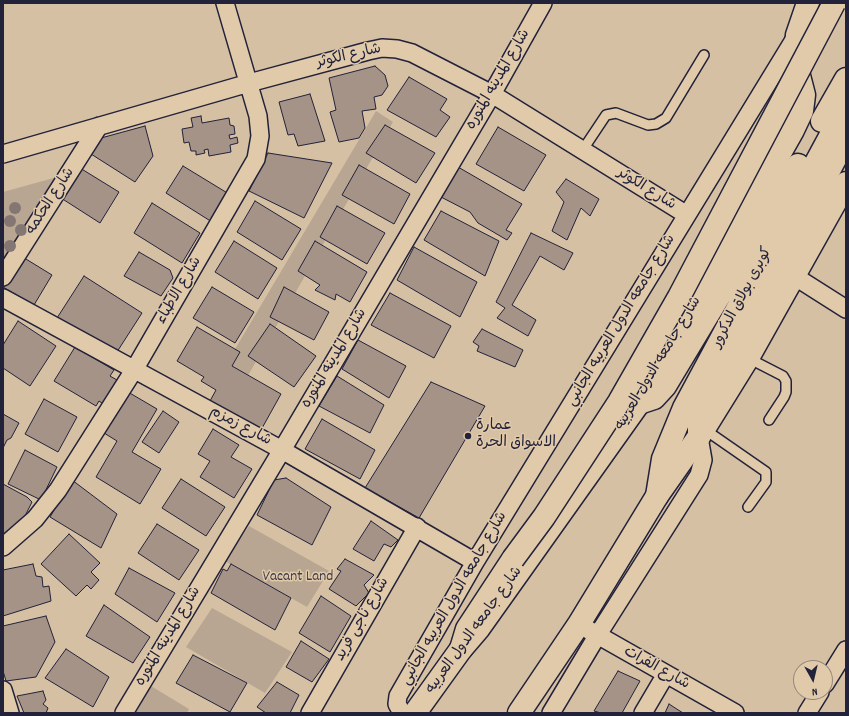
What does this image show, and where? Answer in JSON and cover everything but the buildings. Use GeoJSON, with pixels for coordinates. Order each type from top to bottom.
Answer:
{"type":"FeatureCollection","features":[{"type":"Feature","properties":{"kind":"main road","name":"شارع جامعه الدول العربيه"},"geometry":{"type":"LineString","coordinates":[[415,713],[461,649],[479,628],[639,404],[793,130],[802,111],[804,95],[795,60],[797,35],[808,3]]}},
{"type":"Feature","properties":{"kind":"main road"},"geometry":{"type":"LineString","coordinates":[[461,649],[467,630],[513,559],[544,516],[622,395],[678,297],[834,3]]}},
{"type":"Feature","properties":{"kind":"main road","name":"كوبرى بولاق الدكرور"},"geometry":{"type":"LineString","coordinates":[[639,404],[654,398],[665,386],[807,178],[846,79]]}},
{"type":"Feature","properties":{"kind":"main road","name":"كوبرى بولاق الدكرور"},"geometry":{"type":"LineString","coordinates":[[657,496],[663,459],[684,408],[846,107]]}},
{"type":"Feature","properties":{"kind":"main road"},"geometry":{"type":"LineString","coordinates":[[701,433],[699,422],[708,395],[807,178],[846,139]]}},
{"type":"Feature","properties":{"kind":"main road"},"geometry":{"type":"LineString","coordinates":[[519,713],[579,624],[657,496],[701,433],[748,358],[846,183]]}},
{"type":"Feature","properties":{"kind":"street","name":"شارع الاطباء"},"geometry":{"type":"LineString","coordinates":[[3,547],[35,519],[58,490],[134,370],[256,159],[259,147],[260,128],[226,3]]}},
{"type":"Feature","properties":{"kind":"street","name":"شارع المدينه المنوره"},"geometry":{"type":"LineString","coordinates":[[124,713],[282,450],[492,94],[543,3]]}},
{"type":"Feature","properties":{"kind":"street","name":"شارع جامعه الدول العربيه الجانبي"},"geometry":{"type":"LineString","coordinates":[[402,713],[397,704],[398,696],[475,562],[797,35]]}},
{"type":"Feature","properties":{"kind":"street","name":"شارع الكوثر"},"geometry":{"type":"LineString","coordinates":[[3,154],[249,83],[382,48],[397,49],[412,53],[492,94],[687,215]]}},
{"type":"Feature","properties":{"kind":"street","name":"شارع الحكمه"},"geometry":{"type":"LineString","coordinates":[[3,277],[99,126]]}},
{"type":"Feature","properties":{"kind":"street"},"geometry":{"type":"LineString","coordinates":[[794,276],[846,309]]}},
{"type":"Feature","properties":{"kind":"street","name":"شارع زمزم"},"geometry":{"type":"LineString","coordinates":[[3,298],[282,450],[475,562]]}},
{"type":"Feature","properties":{"kind":"street"},"geometry":{"type":"LineString","coordinates":[[551,713],[597,636],[699,476],[703,460],[701,433]]}},
{"type":"Feature","properties":{"kind":"street","name":"شارع ناجى فريد"},"geometry":{"type":"LineString","coordinates":[[310,713],[417,527]]}},
{"type":"Feature","properties":{"kind":"street","name":"شارع الفرات"},"geometry":{"type":"LineString","coordinates":[[579,624],[597,636],[735,713]]}},
{"type":"Feature","properties":{"kind":"street"},"geometry":{"type":"LineString","coordinates":[[833,671],[846,650]]}},
{"type":"Feature","properties":{"kind":"street"},"geometry":{"type":"LineString","coordinates":[[643,713],[666,674]]}},
{"type":"Feature","properties":{"kind":"street"},"geometry":{"type":"LineString","coordinates":[[3,690],[10,713]]}},
{"type":"Feature","properties":{"kind":"street"},"geometry":{"type":"LineString","coordinates":[[807,713],[815,700]]}},
{"type":"Feature","properties":{"kind":"lane"},"geometry":{"type":"LineString","coordinates":[[582,151],[606,115],[616,113],[648,125],[656,124],[666,118],[704,55]]}},
{"type":"Feature","properties":{"kind":"lane"},"geometry":{"type":"LineString","coordinates":[[748,358],[783,376],[786,381],[786,392],[784,397],[769,420]]}},
{"type":"Feature","properties":{"kind":"lane"},"geometry":{"type":"LineString","coordinates":[[701,433],[766,472],[766,482],[748,507]]}},
{"type":"Feature","properties":{"kind":"green space"},"geometry":{"type":"Polygon","coordinates":[[[376,111],[393,122],[246,379],[225,366],[376,111]]]}},
{"type":"Feature","properties":{"kind":"green space"},"geometry":{"type":"Polygon","coordinates":[[[68,174],[3,277],[3,192],[68,174]]]}},
{"type":"Feature","properties":{"kind":"green space","name":"Vacant Land"},"geometry":{"type":"Polygon","coordinates":[[[249,526],[329,571],[307,607],[225,561],[249,526]]]}},
{"type":"Feature","properties":{"kind":"green space"},"geometry":{"type":"Polygon","coordinates":[[[212,608],[292,652],[265,693],[186,647],[212,608]]]}},
{"type":"Feature","properties":{"kind":"green space"},"geometry":{"type":"Polygon","coordinates":[[[151,686],[189,709],[187,713],[136,713],[151,686]]]}},
{"type":"Feature","properties":{"kind":"place","name":"عمارة الاسواق الحرة"},"geometry":{"type":"Point","coordinates":[468,436]}}]}
